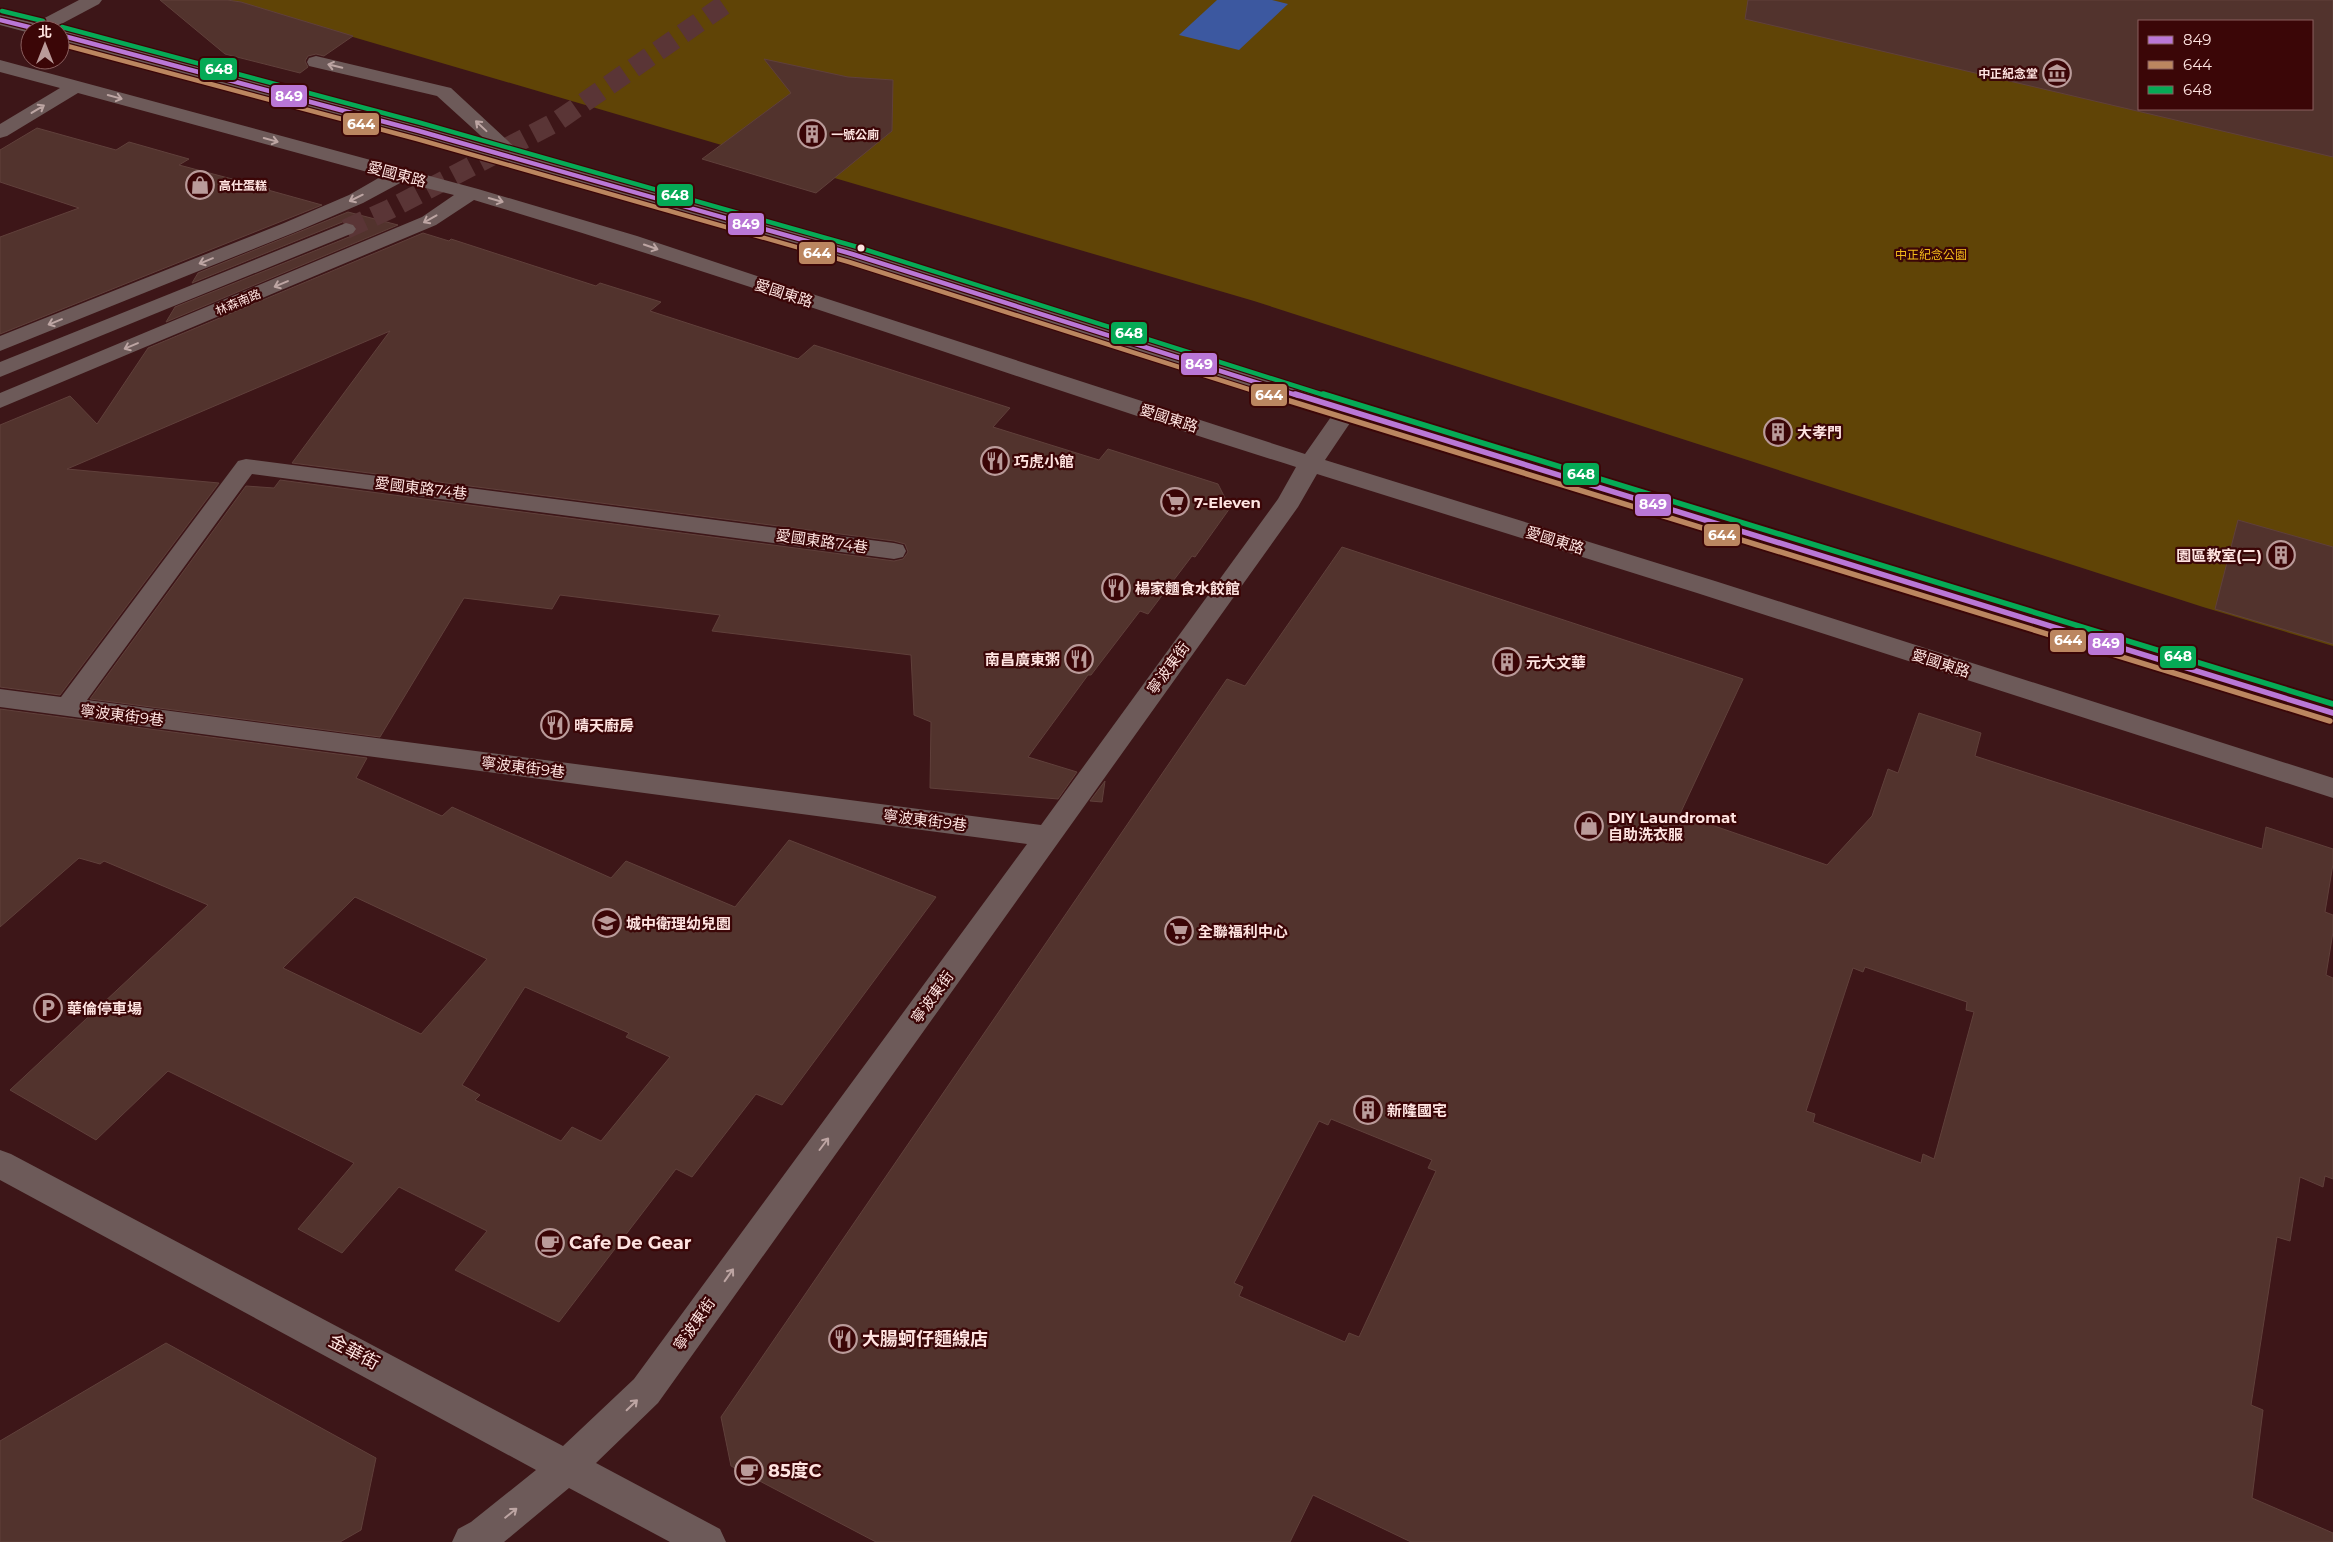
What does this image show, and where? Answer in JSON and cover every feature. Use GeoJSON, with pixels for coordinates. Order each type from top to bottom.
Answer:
{"type":"FeatureCollection","features":[{"type":"Feature","properties":{"kind":"street"},"geometry":{"type":"LineString","coordinates":[[58,20],[94,0]]}},
{"type":"Feature","properties":{"kind":"street"},"geometry":{"type":"LineString","coordinates":[[0,20],[20,25]]}},
{"type":"Feature","properties":{"kind":"street"},"geometry":{"type":"LineString","coordinates":[[70,38],[517,159],[852,254],[1347,411],[2333,712]]}},
{"type":"Feature","properties":{"kind":"street"},"geometry":{"type":"LineString","coordinates":[[316,62],[444,92],[517,159]]}},
{"type":"Feature","properties":{"kind":"street","name":"愛國東路"},"geometry":{"type":"LineString","coordinates":[[0,66],[399,176],[471,193],[630,240],[764,286],[1310,464],[2333,788]]}},
{"type":"Feature","properties":{"kind":"street"},"geometry":{"type":"LineString","coordinates":[[0,132],[76,87]]}},
{"type":"Feature","properties":{"kind":"street"},"geometry":{"type":"LineString","coordinates":[[0,344],[291,227],[356,199],[399,176]]}},
{"type":"Feature","properties":{"kind":"street","name":"林森南路"},"geometry":{"type":"LineString","coordinates":[[0,401],[429,221],[471,193]]}},
{"type":"Feature","properties":{"kind":"street","name":"林森南路"},"geometry":{"type":"LineString","coordinates":[[0,370],[346,229]]}},
{"type":"Feature","properties":{"kind":"street","name":"寧波東街"},"geometry":{"type":"LineString","coordinates":[[471,1542],[484,1534],[568,1466],[646,1391],[1289,502],[1310,464],[1347,411]]}},
{"type":"Feature","properties":{"kind":"street","name":"愛國東路74巷"},"geometry":{"type":"LineString","coordinates":[[67,708],[246,466],[894,551]]}},
{"type":"Feature","properties":{"kind":"street","name":"寧波東街9巷"},"geometry":{"type":"LineString","coordinates":[[0,698],[1047,836]]}},
{"type":"Feature","properties":{"kind":"street","name":"金華街"},"geometry":{"type":"LineString","coordinates":[[0,1164],[707,1542]]}},
{"type":"Feature","properties":{"kind":"green space","name":"中正紀念公園"},"geometry":{"type":"Polygon","coordinates":[[[227,0],[2333,0],[2333,646],[2203,607],[1254,301],[227,0]]]}},
{"type":"Feature","properties":{"kind":"water"},"geometry":{"type":"Polygon","coordinates":[[[1217,0],[1272,0],[1288,4],[1239,50],[1179,35],[1217,0]]]}},
{"type":"Feature","properties":{"kind":"building"},"geometry":{"type":"Polygon","coordinates":[[[160,0],[227,0],[241,2],[353,36],[324,56],[316,54],[308,56],[305,61],[308,67],[300,73],[225,54],[160,0]]]}},
{"type":"Feature","properties":{"kind":"building","name":"中正紀念堂"},"geometry":{"type":"Polygon","coordinates":[[[1748,0],[2333,0],[2333,157],[1745,19],[1748,0]]]}},
{"type":"Feature","properties":{"kind":"building"},"geometry":{"type":"Polygon","coordinates":[[[764,59],[848,77],[893,80],[892,131],[816,193],[702,159],[791,93],[764,59]]]}},
{"type":"Feature","properties":{"kind":"building"},"geometry":{"type":"Polygon","coordinates":[[[37,128],[116,150],[129,142],[189,159],[179,165],[322,205],[0,334],[0,237],[79,208],[0,182],[0,150],[37,128]]]}},
{"type":"Feature","properties":{"kind":"building"},"geometry":{"type":"Polygon","coordinates":[[[348,212],[398,225],[166,322],[175,307],[354,235],[358,229],[354,223],[345,221],[192,283],[198,273],[348,212]]]}},
{"type":"Feature","properties":{"kind":"building"},"geometry":{"type":"Polygon","coordinates":[[[423,233],[449,241],[451,239],[596,286],[600,283],[661,302],[650,311],[798,359],[814,345],[1010,408],[993,427],[1099,460],[1108,449],[1218,484],[1230,508],[1195,557],[1192,556],[1148,614],[1140,611],[1091,675],[1088,675],[1028,757],[1077,772],[1058,799],[930,788],[931,722],[914,715],[911,655],[712,631],[720,615],[560,595],[552,609],[464,598],[380,737],[90,699],[246,486],[274,488],[280,480],[894,561],[903,559],[908,552],[905,544],[894,541],[292,463],[390,331],[67,469],[219,483],[60,695],[0,687],[0,425],[70,396],[97,424],[148,348],[423,233]]]}},
{"type":"Feature","properties":{"kind":"building"},"geometry":{"type":"Polygon","coordinates":[[[2238,520],[2333,547],[2333,644],[2215,609],[2238,520]]]}},
{"type":"Feature","properties":{"kind":"building","name":"新隆國宅"},"geometry":{"type":"Polygon","coordinates":[[[1342,547],[1743,679],[1680,814],[1827,865],[1872,816],[1888,769],[1898,773],[1919,713],[1981,733],[1975,756],[2262,849],[2266,827],[2333,849],[2333,864],[2325,912],[2333,915],[2333,932],[2326,975],[2333,978],[2333,1179],[2325,1176],[2323,1187],[2300,1177],[2290,1241],[2277,1237],[2251,1405],[2263,1410],[2252,1498],[2333,1533],[2333,1542],[1411,1542],[1313,1495],[1290,1542],[876,1542],[731,1466],[721,1417],[1227,679],[1245,686],[1342,547]],[[1865,967],[1863,972],[1853,968],[1806,1111],[1815,1114],[1813,1122],[1921,1163],[1923,1154],[1934,1159],[1974,1012],[1966,1010],[1967,1002],[1865,967]],[[1331,1119],[1328,1125],[1319,1121],[1234,1283],[1243,1287],[1239,1296],[1345,1342],[1349,1333],[1359,1337],[1436,1171],[1428,1168],[1432,1160],[1331,1119]]]}},
{"type":"Feature","properties":{"kind":"building"},"geometry":{"type":"Polygon","coordinates":[[[0,709],[367,758],[356,778],[442,816],[452,807],[611,878],[626,861],[735,907],[789,840],[936,897],[782,1105],[756,1094],[692,1177],[676,1169],[559,1322],[455,1270],[487,1231],[399,1187],[342,1253],[298,1229],[354,1163],[168,1071],[96,1140],[10,1090],[208,905],[104,861],[100,864],[79,858],[0,927],[0,709]],[[355,897],[283,968],[421,1034],[487,959],[355,897]],[[525,987],[462,1085],[480,1095],[475,1100],[561,1141],[572,1127],[601,1141],[670,1057],[626,1037],[629,1033],[525,987]]]}},
{"type":"Feature","properties":{"kind":"building"},"geometry":{"type":"Polygon","coordinates":[[[1105,781],[1102,802],[1090,801],[1105,781]]]}},
{"type":"Feature","properties":{"kind":"building"},"geometry":{"type":"Polygon","coordinates":[[[166,1343],[376,1458],[361,1530],[340,1542],[0,1542],[0,1441],[166,1343]]]}},
{"type":"Feature","properties":{"kind":"tunnel"},"geometry":{"type":"LineString","coordinates":[[346,229],[390,209],[556,122],[731,0]]}},
{"type":"Feature","properties":{"kind":"transit line","name":"648"},"geometry":{"type":"LineString","coordinates":[[2,11],[39,20]]}},
{"type":"Feature","properties":{"kind":"transit line","name":"849"},"geometry":{"type":"LineString","coordinates":[[0,20],[20,25]]}},
{"type":"Feature","properties":{"kind":"transit line","name":"648"},"geometry":{"type":"LineString","coordinates":[[70,29],[421,123],[854,246],[1350,403],[2333,704]]}},
{"type":"Feature","properties":{"kind":"transit line","name":"849"},"geometry":{"type":"LineString","coordinates":[[70,38],[419,131],[852,254],[1347,411],[2333,713]]}},
{"type":"Feature","properties":{"kind":"transit line","name":"644"},"geometry":{"type":"LineString","coordinates":[[70,47],[417,139],[849,262],[1344,419],[2330,721]]}},
{"type":"Feature","properties":{"kind":"place","name":"中正紀念堂"},"geometry":{"type":"Point","coordinates":[2057,73]}},
{"type":"Feature","properties":{"kind":"place","name":"一號公廁"},"geometry":{"type":"Point","coordinates":[812,134]}},
{"type":"Feature","properties":{"kind":"place","name":"高仕蛋糕"},"geometry":{"type":"Point","coordinates":[200,185]}},
{"type":"Feature","properties":{"kind":"place","name":"大孝門"},"geometry":{"type":"Point","coordinates":[1778,432]}},
{"type":"Feature","properties":{"kind":"place","name":"巧虎小館"},"geometry":{"type":"Point","coordinates":[995,461]}},
{"type":"Feature","properties":{"kind":"place","name":"7-Eleven"},"geometry":{"type":"Point","coordinates":[1175,502]}},
{"type":"Feature","properties":{"kind":"place","name":"園區教室(二)"},"geometry":{"type":"Point","coordinates":[2281,555]}},
{"type":"Feature","properties":{"kind":"place","name":"楊家麵食水餃館"},"geometry":{"type":"Point","coordinates":[1116,588]}},
{"type":"Feature","properties":{"kind":"place","name":"南昌廣東粥"},"geometry":{"type":"Point","coordinates":[1079,659]}},
{"type":"Feature","properties":{"kind":"place","name":"元大文華"},"geometry":{"type":"Point","coordinates":[1507,662]}},
{"type":"Feature","properties":{"kind":"place","name":"晴天廚房"},"geometry":{"type":"Point","coordinates":[555,725]}},
{"type":"Feature","properties":{"kind":"place","name":"DIY Laundromat 自助洗衣服"},"geometry":{"type":"Point","coordinates":[1589,826]}},
{"type":"Feature","properties":{"kind":"place","name":"城中衛理幼兒園"},"geometry":{"type":"Point","coordinates":[607,923]}},
{"type":"Feature","properties":{"kind":"place","name":"全聯福利中心"},"geometry":{"type":"Point","coordinates":[1179,931]}},
{"type":"Feature","properties":{"kind":"place","name":"華倫停車場"},"geometry":{"type":"Point","coordinates":[48,1008]}},
{"type":"Feature","properties":{"kind":"place","name":"新隆國宅"},"geometry":{"type":"Point","coordinates":[1368,1110]}},
{"type":"Feature","properties":{"kind":"place","name":"Cafe De Gear"},"geometry":{"type":"Point","coordinates":[550,1243]}},
{"type":"Feature","properties":{"kind":"place","name":"大腸蚵仔麵線店"},"geometry":{"type":"Point","coordinates":[843,1339]}},
{"type":"Feature","properties":{"kind":"place","name":"85度C"},"geometry":{"type":"Point","coordinates":[749,1471]}}]}
